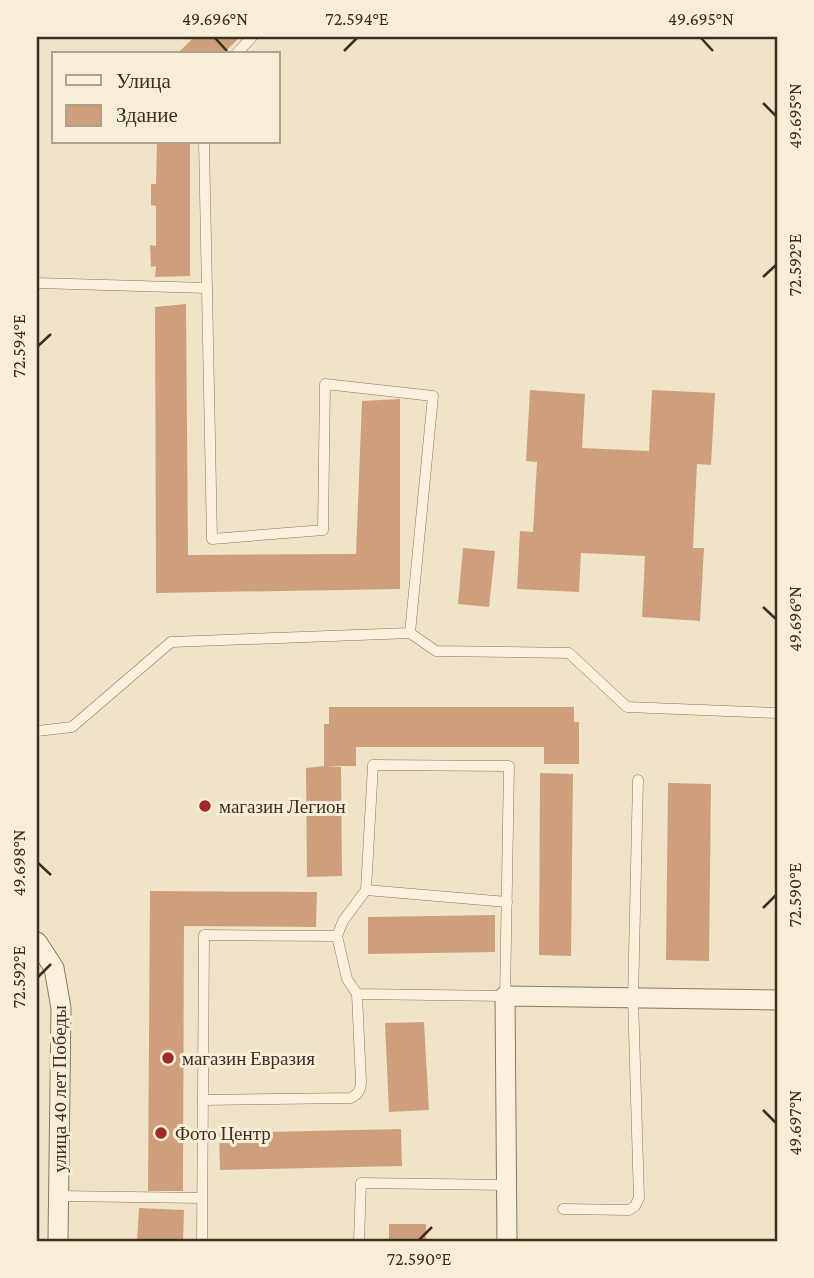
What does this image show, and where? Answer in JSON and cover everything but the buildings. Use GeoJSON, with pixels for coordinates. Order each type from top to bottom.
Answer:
{"type":"FeatureCollection","features":[{"type":"Feature","properties":{"kind":"street","name":"улица 40 лет Победы"},"geometry":{"type":"LineString","coordinates":[[37,942],[54,968],[61,1008],[58,1241]]}},
{"type":"Feature","properties":{"kind":"street"},"geometry":{"type":"LineString","coordinates":[[507,1241],[505,996],[777,1000]]}},
{"type":"Feature","properties":{"kind":"lane"},"geometry":{"type":"LineString","coordinates":[[238,52],[252,37]]}},
{"type":"Feature","properties":{"kind":"lane"},"geometry":{"type":"LineString","coordinates":[[204,144],[212,539],[323,530],[325,384],[433,396],[410,633]]}},
{"type":"Feature","properties":{"kind":"lane"},"geometry":{"type":"LineString","coordinates":[[37,283],[207,288]]}},
{"type":"Feature","properties":{"kind":"lane"},"geometry":{"type":"LineString","coordinates":[[37,731],[72,727],[172,642],[410,633],[436,651],[569,653],[626,707],[777,713]]}},
{"type":"Feature","properties":{"kind":"lane"},"geometry":{"type":"LineString","coordinates":[[203,1100],[351,1098],[356,1095],[361,1089],[357,994],[347,979],[337,936],[343,921],[366,890],[373,765],[509,766],[505,996],[357,994]]}},
{"type":"Feature","properties":{"kind":"lane"},"geometry":{"type":"LineString","coordinates":[[563,1209],[629,1210],[639,1198],[633,998],[638,780]]}},
{"type":"Feature","properties":{"kind":"lane"},"geometry":{"type":"LineString","coordinates":[[366,890],[507,902]]}},
{"type":"Feature","properties":{"kind":"lane"},"geometry":{"type":"LineString","coordinates":[[202,1241],[204,935],[337,936]]}},
{"type":"Feature","properties":{"kind":"lane"},"geometry":{"type":"LineString","coordinates":[[359,1241],[361,1183],[507,1185]]}},
{"type":"Feature","properties":{"kind":"lane"},"geometry":{"type":"LineString","coordinates":[[59,1196],[202,1198]]}},
{"type":"Feature","properties":{"kind":"place","name":"магазин Легион"},"geometry":{"type":"Point","coordinates":[205,806]}},
{"type":"Feature","properties":{"kind":"place","name":"магазин Евразия"},"geometry":{"type":"Point","coordinates":[168,1058]}},
{"type":"Feature","properties":{"kind":"place","name":"Фото Центр"},"geometry":{"type":"Point","coordinates":[161,1133]}}]}
